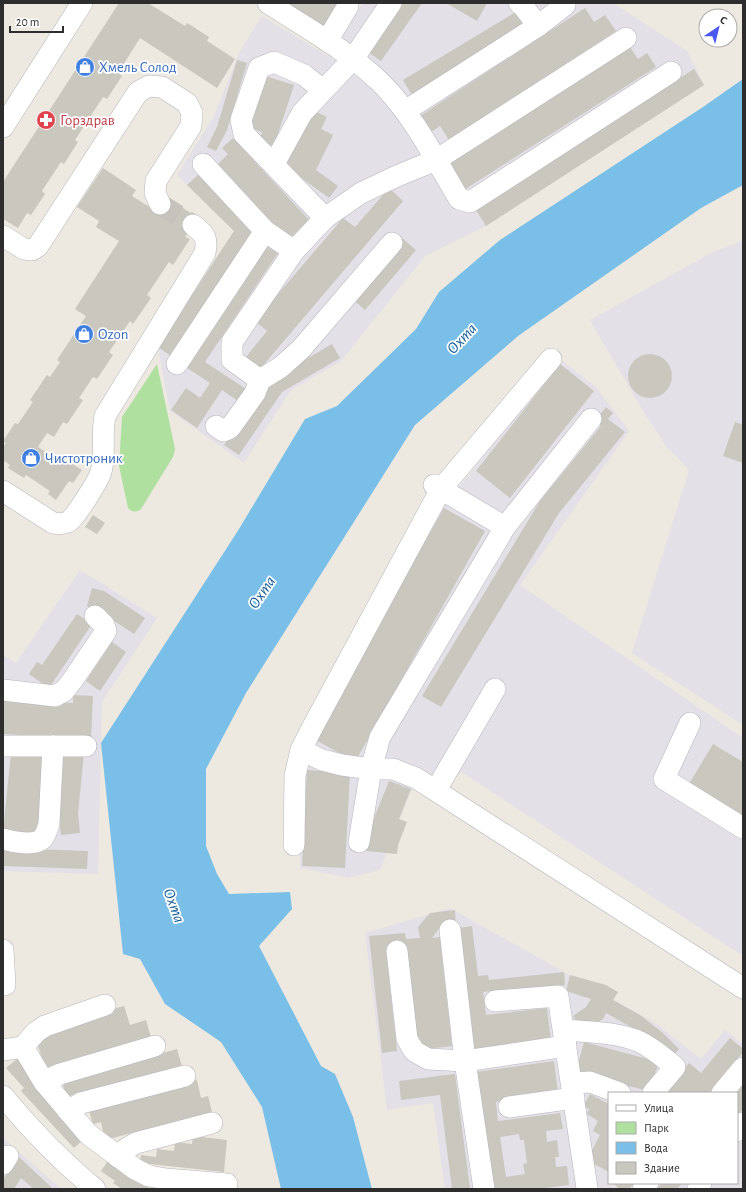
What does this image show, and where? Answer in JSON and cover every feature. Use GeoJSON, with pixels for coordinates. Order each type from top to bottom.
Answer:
{"type":"FeatureCollection","features":[{"type":"Feature","properties":{"kind":"street"},"geometry":{"type":"LineString","coordinates":[[3,127],[82,3]]}},
{"type":"Feature","properties":{"kind":"street"},"geometry":{"type":"LineString","coordinates":[[268,3],[327,41],[380,82],[405,111],[459,199],[470,202],[671,72]]}},
{"type":"Feature","properties":{"kind":"street"},"geometry":{"type":"LineString","coordinates":[[274,164],[302,113],[353,60],[391,3]]}},
{"type":"Feature","properties":{"kind":"street"},"geometry":{"type":"LineString","coordinates":[[519,3],[538,26]]}},
{"type":"Feature","properties":{"kind":"street"},"geometry":{"type":"LineString","coordinates":[[405,111],[538,26],[565,5]]}},
{"type":"Feature","properties":{"kind":"street"},"geometry":{"type":"LineString","coordinates":[[327,41],[348,6]]}},
{"type":"Feature","properties":{"kind":"street"},"geometry":{"type":"LineString","coordinates":[[260,380],[232,360],[232,342],[294,251],[326,218],[361,193],[436,160],[626,38]]}},
{"type":"Feature","properties":{"kind":"street"},"geometry":{"type":"LineString","coordinates":[[323,90],[304,75],[274,62],[259,68],[241,120],[244,134],[326,218]]}},
{"type":"Feature","properties":{"kind":"street"},"geometry":{"type":"LineString","coordinates":[[3,236],[24,249],[32,250],[38,246],[138,92],[149,86],[162,87],[187,103],[192,113],[191,126],[156,181],[155,193],[160,204]]}},
{"type":"Feature","properties":{"kind":"street"},"geometry":{"type":"LineString","coordinates":[[203,164],[265,231],[294,251]]}},
{"type":"Feature","properties":{"kind":"street"},"geometry":{"type":"LineString","coordinates":[[3,491],[53,523],[60,524],[68,522],[74,516],[101,473],[103,425],[105,416],[205,253],[207,242],[203,232],[193,225]]}},
{"type":"Feature","properties":{"kind":"street"},"geometry":{"type":"LineString","coordinates":[[177,364],[265,231]]}},
{"type":"Feature","properties":{"kind":"street"},"geometry":{"type":"LineString","coordinates":[[216,426],[224,431],[230,428],[255,393],[260,380],[281,367],[301,349],[392,243]]}},
{"type":"Feature","properties":{"kind":"street"},"geometry":{"type":"LineString","coordinates":[[294,845],[295,776],[301,750],[437,487],[551,359]]}},
{"type":"Feature","properties":{"kind":"street"},"geometry":{"type":"LineString","coordinates":[[359,842],[371,769],[380,737],[505,527],[591,419]]}},
{"type":"Feature","properties":{"kind":"street"},"geometry":{"type":"LineString","coordinates":[[437,487],[505,527]]}},
{"type":"Feature","properties":{"kind":"street"},"geometry":{"type":"LineString","coordinates":[[3,690],[54,696],[64,691],[106,631],[104,625],[95,616]]}},
{"type":"Feature","properties":{"kind":"street"},"geometry":{"type":"LineString","coordinates":[[436,790],[495,689]]}},
{"type":"Feature","properties":{"kind":"street"},"geometry":{"type":"LineString","coordinates":[[690,723],[664,779],[743,828]]}},
{"type":"Feature","properties":{"kind":"street"},"geometry":{"type":"LineString","coordinates":[[3,746],[86,746]]}},
{"type":"Feature","properties":{"kind":"street"},"geometry":{"type":"LineString","coordinates":[[3,839],[34,843],[41,840],[46,833],[49,824],[53,746]]}},
{"type":"Feature","properties":{"kind":"street"},"geometry":{"type":"LineString","coordinates":[[301,750],[322,760],[342,765],[371,769],[393,769],[416,778],[743,988]]}},
{"type":"Feature","properties":{"kind":"street"},"geometry":{"type":"LineString","coordinates":[[450,930],[465,1061],[484,1189]]}},
{"type":"Feature","properties":{"kind":"street"},"geometry":{"type":"LineString","coordinates":[[3,950],[5,986]]}},
{"type":"Feature","properties":{"kind":"street"},"geometry":{"type":"LineString","coordinates":[[397,951],[407,1039],[414,1051],[428,1059],[465,1061],[565,1038],[618,1035],[640,1041],[675,1067],[654,1092]]}},
{"type":"Feature","properties":{"kind":"street"},"geometry":{"type":"LineString","coordinates":[[495,1001],[558,996],[573,1091],[586,1189]]}},
{"type":"Feature","properties":{"kind":"street"},"geometry":{"type":"LineString","coordinates":[[3,1050],[23,1047],[36,1032],[45,1026],[104,1005]]}},
{"type":"Feature","properties":{"kind":"street"},"geometry":{"type":"LineString","coordinates":[[44,1082],[60,1074],[155,1046]]}},
{"type":"Feature","properties":{"kind":"street"},"geometry":{"type":"LineString","coordinates":[[23,1047],[44,1082],[88,1134],[135,1169],[149,1176],[166,1179],[227,1184]]}},
{"type":"Feature","properties":{"kind":"street"},"geometry":{"type":"LineString","coordinates":[[723,1092],[743,1068]]}},
{"type":"Feature","properties":{"kind":"street"},"geometry":{"type":"LineString","coordinates":[[68,1111],[81,1104],[185,1076]]}},
{"type":"Feature","properties":{"kind":"street"},"geometry":{"type":"LineString","coordinates":[[509,1107],[573,1091],[590,1082],[617,1092]]}},
{"type":"Feature","properties":{"kind":"street"},"geometry":{"type":"LineString","coordinates":[[3,1096],[28,1126],[70,1168],[95,1189]]}},
{"type":"Feature","properties":{"kind":"street"},"geometry":{"type":"LineString","coordinates":[[118,1157],[126,1149],[136,1143],[212,1123]]}},
{"type":"Feature","properties":{"kind":"shaded area"},"geometry":{"type":"Polygon","coordinates":[[[363,3],[613,3],[687,51],[704,85],[486,226],[425,256],[340,362],[291,390],[244,463],[170,411],[158,347],[234,231],[177,175],[214,116],[240,51],[262,16],[328,56],[363,3]]]}},
{"type":"Feature","properties":{"kind":"shaded area"},"geometry":{"type":"Polygon","coordinates":[[[743,241],[743,725],[632,653],[689,470],[666,446],[645,414],[590,320],[715,251],[743,241]]]}},
{"type":"Feature","properties":{"kind":"shaded area"},"geometry":{"type":"Polygon","coordinates":[[[561,360],[596,387],[629,431],[520,585],[743,738],[743,956],[463,773],[416,778],[380,870],[349,878],[300,868],[301,773],[312,740],[443,507],[561,360]]]}},
{"type":"Feature","properties":{"kind":"shaded area"},"geometry":{"type":"Polygon","coordinates":[[[80,570],[157,618],[102,702],[98,874],[3,871],[3,655],[16,663],[80,570]]]}},
{"type":"Feature","properties":{"kind":"shaded area"},"geometry":{"type":"Polygon","coordinates":[[[450,908],[655,1023],[701,1059],[725,1030],[743,1045],[743,1189],[445,1189],[433,1103],[387,1110],[365,933],[450,908]]]}},
{"type":"Feature","properties":{"kind":"shaded area"},"geometry":{"type":"Polygon","coordinates":[[[3,1138],[61,1189],[3,1189],[3,1138]]]}},
{"type":"Feature","properties":{"kind":"green space"},"geometry":{"type":"Polygon","coordinates":[[[157,364],[175,449],[173,457],[141,509],[134,512],[128,508],[119,466],[122,417],[157,364]]]}},
{"type":"Feature","properties":{"kind":"water","name":"Охта"},"geometry":{"type":"Polygon","coordinates":[[[743,79],[743,185],[701,208],[518,336],[415,425],[246,693],[206,769],[206,846],[217,874],[229,894],[290,892],[292,909],[259,946],[321,1066],[335,1074],[353,1117],[372,1189],[281,1189],[262,1107],[221,1042],[165,1004],[140,959],[123,954],[101,743],[239,529],[305,419],[337,406],[416,329],[439,292],[500,240],[703,107],[743,79]]]}},
{"type":"Feature","properties":{"kind":"building"},"geometry":{"type":"Polygon","coordinates":[[[119,3],[148,3],[185,26],[187,23],[192,26],[209,37],[207,41],[235,59],[217,88],[140,38],[118,73],[122,76],[107,99],[103,97],[75,140],[78,142],[64,164],[61,162],[42,191],[45,194],[31,215],[27,213],[18,228],[3,219],[3,182],[119,3]]]}},
{"type":"Feature","properties":{"kind":"building"},"geometry":{"type":"Polygon","coordinates":[[[286,3],[342,3],[325,29],[286,3]]]}},
{"type":"Feature","properties":{"kind":"building"},"geometry":{"type":"Polygon","coordinates":[[[404,3],[422,3],[381,61],[368,52],[404,3]]]}},
{"type":"Feature","properties":{"kind":"building"},"geometry":{"type":"Polygon","coordinates":[[[446,3],[482,3],[486,5],[477,21],[446,3]]]}},
{"type":"Feature","properties":{"kind":"building"},"geometry":{"type":"Polygon","coordinates":[[[585,8],[594,22],[605,15],[616,31],[449,140],[440,126],[431,132],[420,116],[585,8]]]}},
{"type":"Feature","properties":{"kind":"building"},"geometry":{"type":"Polygon","coordinates":[[[519,10],[528,24],[412,95],[403,80],[519,10]]]}},
{"type":"Feature","properties":{"kind":"building"},"geometry":{"type":"Polygon","coordinates":[[[630,47],[638,59],[647,53],[656,67],[464,190],[447,165],[630,47]]]}},
{"type":"Feature","properties":{"kind":"building"},"geometry":{"type":"Polygon","coordinates":[[[237,60],[247,63],[227,130],[216,151],[207,147],[217,127],[237,60]]]}},
{"type":"Feature","properties":{"kind":"building"},"geometry":{"type":"Polygon","coordinates":[[[694,69],[704,85],[486,226],[476,210],[694,69]]]}},
{"type":"Feature","properties":{"kind":"building"},"geometry":{"type":"Polygon","coordinates":[[[265,76],[294,85],[274,146],[259,142],[262,132],[248,127],[265,76]]]}},
{"type":"Feature","properties":{"kind":"building"},"geometry":{"type":"Polygon","coordinates":[[[312,110],[327,117],[321,129],[333,135],[316,170],[338,186],[329,198],[296,174],[284,168],[312,110]]]}},
{"type":"Feature","properties":{"kind":"building"},"geometry":{"type":"Polygon","coordinates":[[[233,138],[309,220],[288,240],[218,164],[228,154],[222,148],[233,138]]]}},
{"type":"Feature","properties":{"kind":"building"},"geometry":{"type":"Polygon","coordinates":[[[103,168],[136,190],[132,196],[156,211],[165,196],[198,218],[185,237],[190,239],[173,265],[169,262],[147,295],[151,298],[133,324],[130,321],[109,352],[113,355],[97,379],[93,377],[79,398],[83,400],[67,424],[63,422],[54,437],[47,433],[38,447],[54,457],[56,454],[82,470],[73,483],[69,481],[56,500],[48,494],[50,491],[26,475],[24,478],[8,468],[10,465],[3,460],[3,447],[6,443],[3,441],[15,423],[18,424],[33,402],[30,400],[47,375],[50,377],[60,362],[57,360],[86,316],[75,309],[119,241],[96,227],[99,221],[77,207],[103,168]]]}},
{"type":"Feature","properties":{"kind":"building"},"geometry":{"type":"Polygon","coordinates":[[[198,175],[253,231],[171,356],[158,347],[234,231],[187,185],[198,175]]]}},
{"type":"Feature","properties":{"kind":"building"},"geometry":{"type":"Polygon","coordinates":[[[389,188],[403,201],[260,369],[246,357],[267,331],[255,321],[343,218],[355,227],[389,188]]]}},
{"type":"Feature","properties":{"kind":"building"},"geometry":{"type":"Polygon","coordinates":[[[402,238],[416,250],[365,310],[351,298],[402,238]]]}},
{"type":"Feature","properties":{"kind":"building"},"geometry":{"type":"Polygon","coordinates":[[[265,245],[278,253],[205,362],[246,389],[238,401],[222,390],[197,428],[171,410],[186,388],[200,398],[210,383],[184,366],[265,245]]]}},
{"type":"Feature","properties":{"kind":"building"},"geometry":{"type":"Polygon","coordinates":[[[332,344],[340,358],[282,392],[239,455],[224,445],[267,382],[332,344]]]}},
{"type":"Feature","properties":{"kind":"building"},"geometry":{"type":"Polygon","coordinates":[[[650,354],[662,358],[668,364],[672,376],[668,388],[662,394],[650,398],[638,394],[632,388],[628,376],[632,364],[638,358],[650,354]]]}},
{"type":"Feature","properties":{"kind":"building"},"geometry":{"type":"Polygon","coordinates":[[[560,364],[594,391],[510,498],[476,471],[560,364]]]}},
{"type":"Feature","properties":{"kind":"building"},"geometry":{"type":"Polygon","coordinates":[[[606,407],[613,413],[608,419],[625,432],[559,513],[441,707],[422,696],[540,501],[601,426],[595,421],[606,407]]]}},
{"type":"Feature","properties":{"kind":"building"},"geometry":{"type":"Polygon","coordinates":[[[735,422],[743,425],[743,463],[723,456],[735,422]]]}},
{"type":"Feature","properties":{"kind":"building"},"geometry":{"type":"Polygon","coordinates":[[[444,508],[485,531],[355,762],[314,739],[444,508]]]}},
{"type":"Feature","properties":{"kind":"building"},"geometry":{"type":"Polygon","coordinates":[[[93,515],[105,523],[97,534],[85,527],[93,515]]]}},
{"type":"Feature","properties":{"kind":"building"},"geometry":{"type":"Polygon","coordinates":[[[92,588],[104,591],[145,618],[134,634],[96,609],[87,606],[92,588]]]}},
{"type":"Feature","properties":{"kind":"building"},"geometry":{"type":"Polygon","coordinates":[[[77,614],[92,624],[49,688],[29,674],[37,662],[42,665],[77,614]]]}},
{"type":"Feature","properties":{"kind":"building"},"geometry":{"type":"Polygon","coordinates":[[[112,642],[126,652],[100,691],[86,681],[112,642]]]}},
{"type":"Feature","properties":{"kind":"building"},"geometry":{"type":"Polygon","coordinates":[[[73,695],[93,696],[91,739],[3,734],[3,699],[73,703],[73,695]]]}},
{"type":"Feature","properties":{"kind":"building"},"geometry":{"type":"Polygon","coordinates":[[[713,744],[743,762],[743,816],[689,784],[713,744]]]}},
{"type":"Feature","properties":{"kind":"building"},"geometry":{"type":"Polygon","coordinates":[[[62,750],[84,753],[78,814],[80,833],[61,835],[57,800],[62,750]]]}},
{"type":"Feature","properties":{"kind":"building"},"geometry":{"type":"Polygon","coordinates":[[[11,753],[45,757],[37,835],[3,832],[11,753]]]}},
{"type":"Feature","properties":{"kind":"building"},"geometry":{"type":"Polygon","coordinates":[[[307,770],[350,773],[345,868],[302,866],[307,770]]]}},
{"type":"Feature","properties":{"kind":"building"},"geometry":{"type":"Polygon","coordinates":[[[389,781],[411,789],[399,819],[407,822],[398,845],[397,854],[366,851],[368,833],[389,781]]]}},
{"type":"Feature","properties":{"kind":"building"},"geometry":{"type":"Polygon","coordinates":[[[3,848],[88,851],[87,869],[3,866],[3,848]]]}},
{"type":"Feature","properties":{"kind":"building"},"geometry":{"type":"Polygon","coordinates":[[[455,910],[456,927],[439,929],[432,938],[440,937],[452,1046],[418,1050],[407,948],[386,950],[397,1051],[382,1053],[369,936],[405,933],[406,939],[420,938],[418,927],[430,913],[455,910]]]}},
{"type":"Feature","properties":{"kind":"building"},"geometry":{"type":"Polygon","coordinates":[[[472,926],[478,976],[488,975],[489,980],[564,972],[565,985],[529,989],[490,996],[490,991],[483,992],[486,1015],[547,1008],[551,1041],[472,1050],[458,928],[472,926]]]}},
{"type":"Feature","properties":{"kind":"building"},"geometry":{"type":"Polygon","coordinates":[[[570,975],[606,985],[618,992],[613,1000],[640,1015],[663,1033],[679,1049],[669,1060],[652,1043],[631,1027],[606,1013],[603,1019],[589,1028],[579,1025],[573,1016],[586,1007],[591,999],[566,991],[570,975]]]}},
{"type":"Feature","properties":{"kind":"building"},"geometry":{"type":"Polygon","coordinates":[[[124,1006],[130,1025],[146,1020],[151,1037],[45,1068],[35,1036],[114,1013],[113,1009],[124,1006]]]}},
{"type":"Feature","properties":{"kind":"building"},"geometry":{"type":"Polygon","coordinates":[[[730,1038],[743,1049],[743,1052],[710,1092],[665,1092],[689,1063],[701,1073],[730,1038]]]}},
{"type":"Feature","properties":{"kind":"building"},"geometry":{"type":"Polygon","coordinates":[[[584,1042],[659,1062],[655,1074],[644,1090],[576,1072],[584,1042]]]}},
{"type":"Feature","properties":{"kind":"building"},"geometry":{"type":"Polygon","coordinates":[[[177,1049],[182,1066],[66,1097],[62,1081],[177,1049]]]}},
{"type":"Feature","properties":{"kind":"building"},"geometry":{"type":"Polygon","coordinates":[[[18,1058],[85,1138],[74,1148],[21,1091],[24,1088],[6,1068],[18,1058]]]}},
{"type":"Feature","properties":{"kind":"building"},"geometry":{"type":"Polygon","coordinates":[[[554,1061],[558,1093],[496,1102],[498,1121],[560,1113],[563,1129],[546,1131],[547,1142],[557,1140],[559,1157],[555,1157],[556,1167],[567,1166],[569,1185],[536,1189],[491,1189],[475,1072],[554,1061]],[[519,1134],[500,1137],[506,1177],[525,1174],[523,1164],[527,1163],[524,1140],[520,1140],[519,1134]]]}},
{"type":"Feature","properties":{"kind":"building"},"geometry":{"type":"Polygon","coordinates":[[[455,1074],[470,1189],[452,1189],[440,1095],[401,1100],[399,1081],[455,1074]]]}},
{"type":"Feature","properties":{"kind":"building"},"geometry":{"type":"Polygon","coordinates":[[[197,1080],[201,1098],[208,1096],[212,1112],[105,1140],[101,1122],[93,1124],[88,1108],[197,1080]]]}},
{"type":"Feature","properties":{"kind":"building"},"geometry":{"type":"Polygon","coordinates":[[[743,1085],[743,1109],[738,1116],[738,1092],[743,1085]]]}},
{"type":"Feature","properties":{"kind":"building"},"geometry":{"type":"Polygon","coordinates":[[[590,1094],[608,1103],[608,1171],[587,1160],[600,1135],[593,1131],[598,1121],[587,1114],[589,1109],[583,1106],[590,1094]]]}},
{"type":"Feature","properties":{"kind":"building"},"geometry":{"type":"Polygon","coordinates":[[[193,1136],[227,1140],[224,1172],[140,1163],[141,1155],[156,1157],[157,1149],[174,1151],[175,1142],[192,1144],[193,1136]]]}},
{"type":"Feature","properties":{"kind":"building"},"geometry":{"type":"Polygon","coordinates":[[[18,1156],[53,1189],[34,1189],[21,1178],[14,1189],[3,1189],[3,1180],[18,1156]]]}},
{"type":"Feature","properties":{"kind":"building"},"geometry":{"type":"Polygon","coordinates":[[[110,1158],[123,1170],[149,1188],[122,1189],[113,1183],[115,1181],[101,1171],[110,1158]]]}},
{"type":"Feature","properties":{"kind":"building"},"geometry":{"type":"Polygon","coordinates":[[[614,1184],[633,1184],[629,1189],[620,1189],[614,1184]]]}},
{"type":"Feature","properties":{"kind":"building"},"geometry":{"type":"Polygon","coordinates":[[[661,1184],[681,1184],[677,1189],[657,1189],[661,1184]]]}},
{"type":"Feature","properties":{"kind":"tunnel"},"geometry":{"type":"LineString","coordinates":[[160,204],[193,225]]}},
{"type":"Feature","properties":{"kind":"place","name":"Хмель Солод"},"geometry":{"type":"Point","coordinates":[85,67]}},
{"type":"Feature","properties":{"kind":"place","name":"Горздрав"},"geometry":{"type":"Point","coordinates":[46,120]}},
{"type":"Feature","properties":{"kind":"place","name":"Ozon"},"geometry":{"type":"Point","coordinates":[84,334]}},
{"type":"Feature","properties":{"kind":"place","name":"Чистотроник"},"geometry":{"type":"Point","coordinates":[31,458]}}]}
